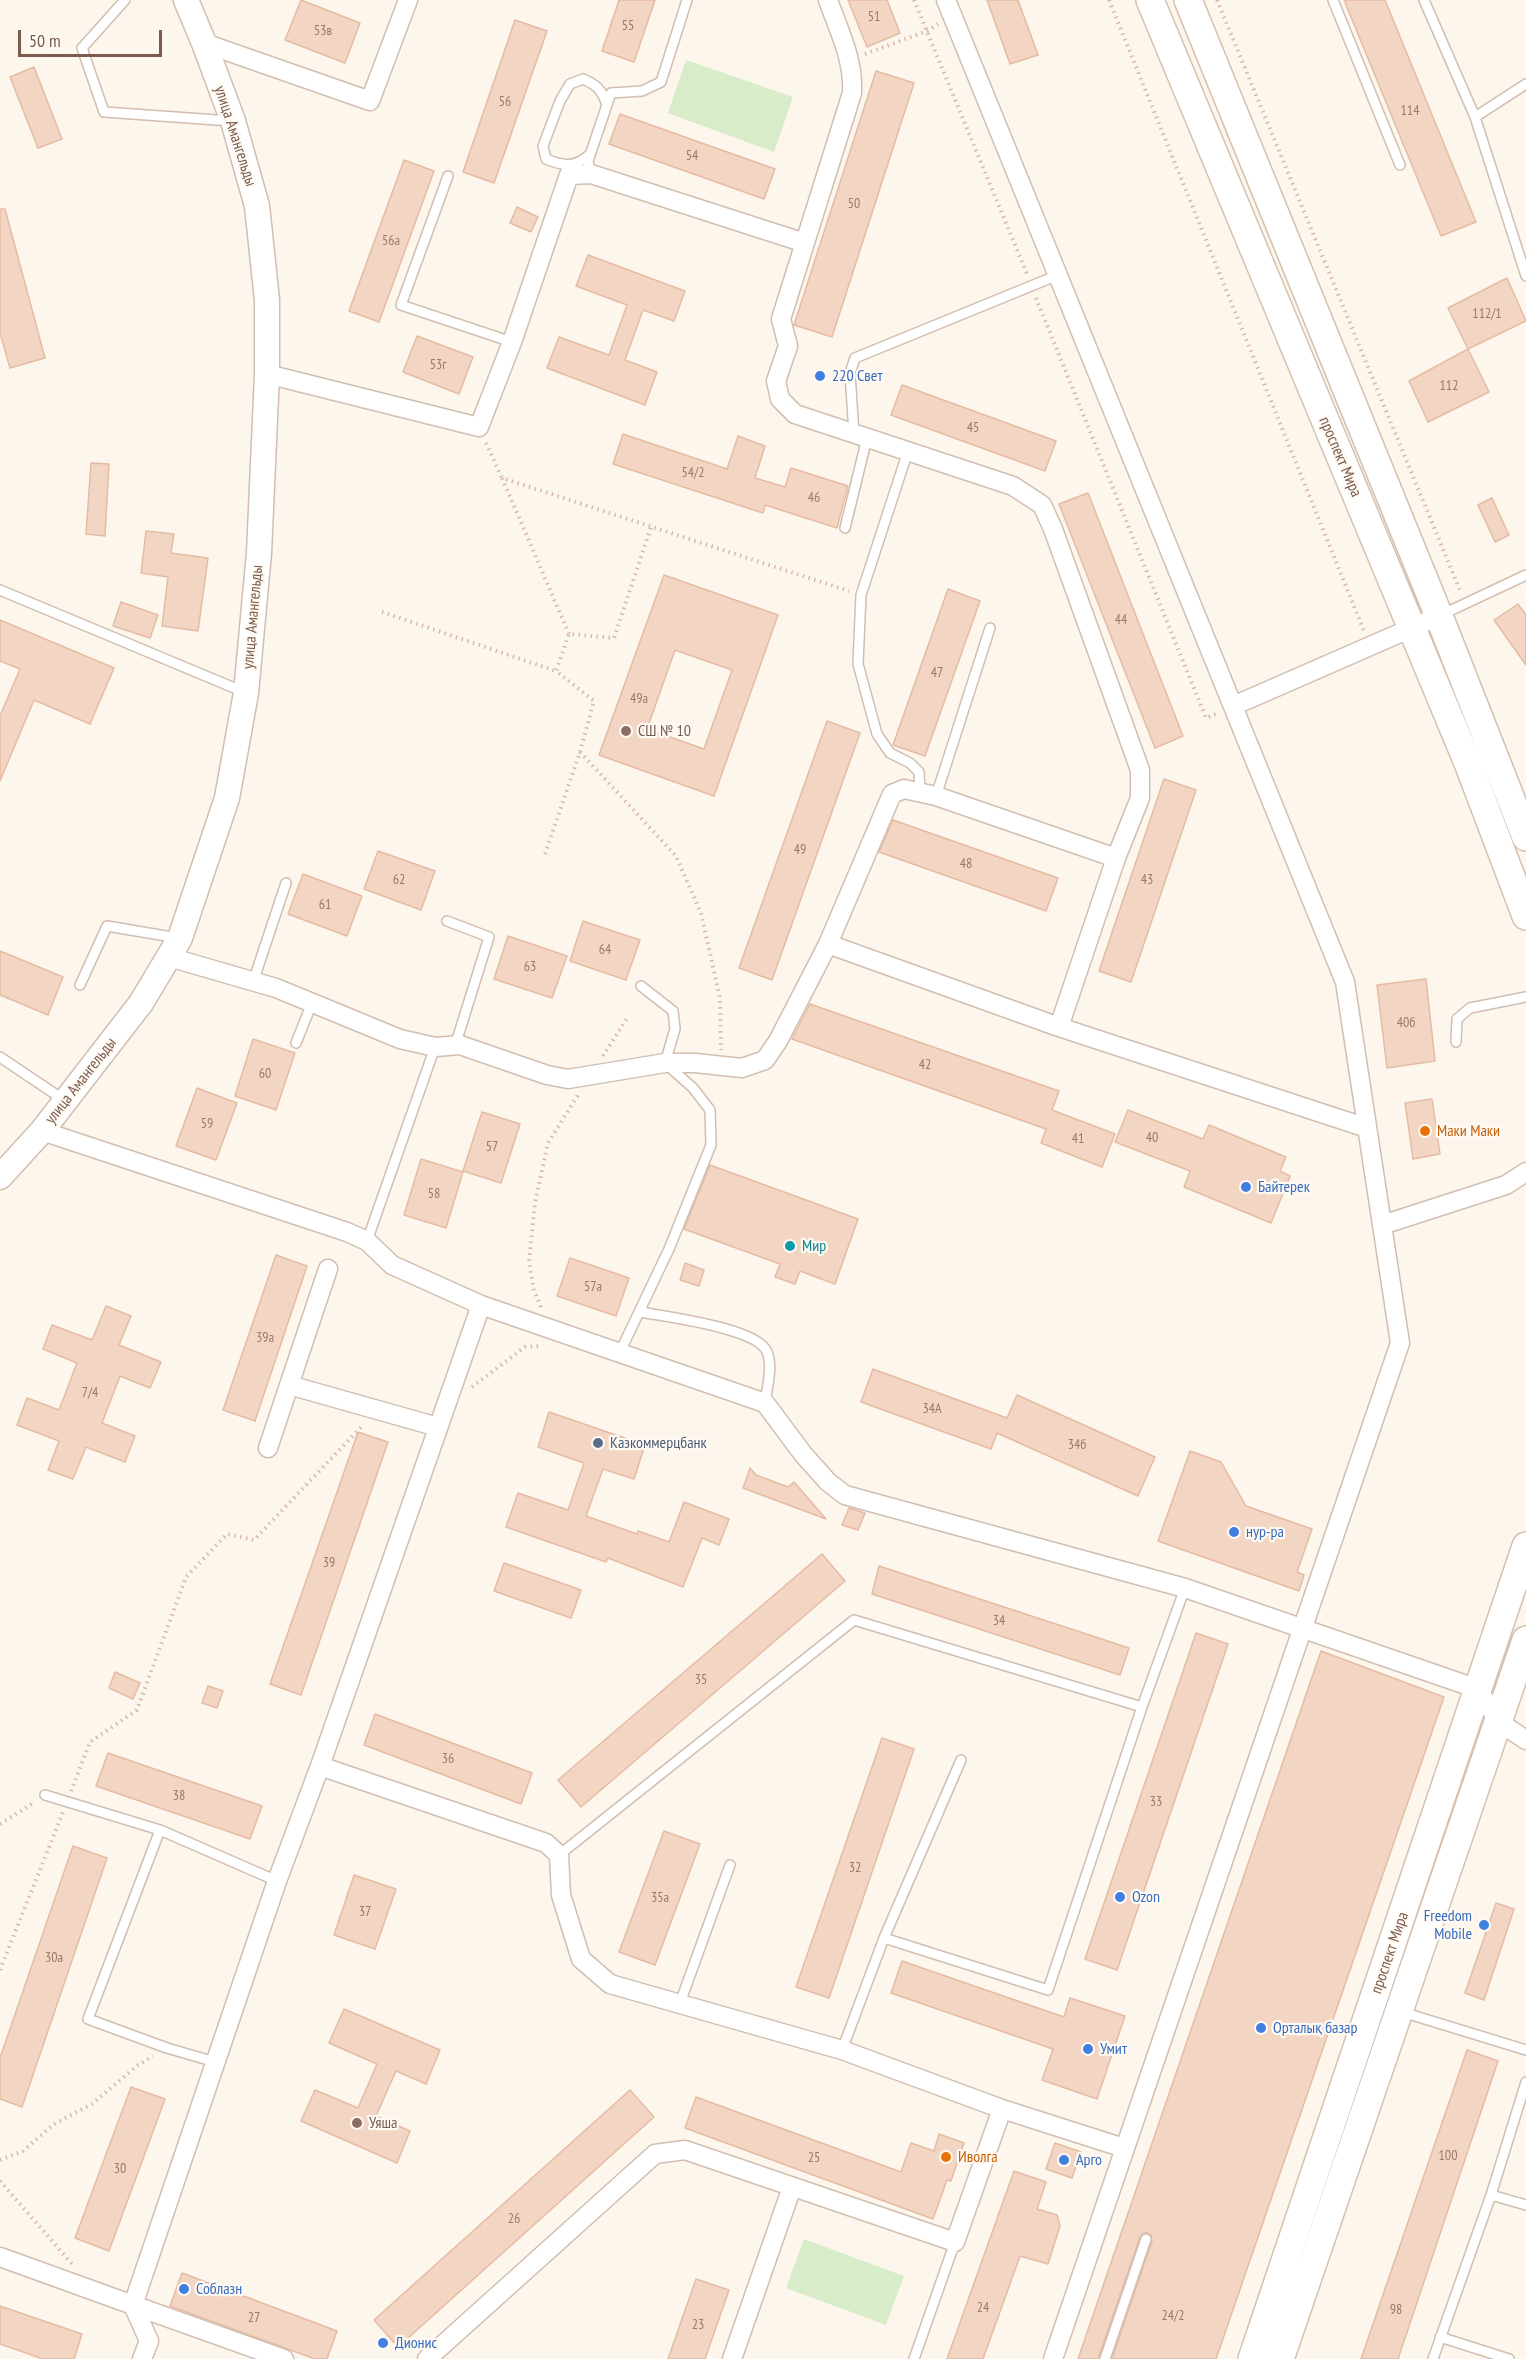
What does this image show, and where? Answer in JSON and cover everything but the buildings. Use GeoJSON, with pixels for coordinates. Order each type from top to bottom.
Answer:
{"type":"FeatureCollection","features":[{"type":"Feature","properties":{"kind":"main road","name":"проспект Мира"},"geometry":{"type":"LineString","coordinates":[[1150,0],[1468,763],[1526,916]]}},
{"type":"Feature","properties":{"kind":"main road","name":"проспект Мира"},"geometry":{"type":"LineString","coordinates":[[1188,0],[1439,616],[1526,837]]}},
{"type":"Feature","properties":{"kind":"main road","name":"проспект Мира"},"geometry":{"type":"LineString","coordinates":[[1252,2359],[1526,1545]]}},
{"type":"Feature","properties":{"kind":"main road","name":"проспект Мира"},"geometry":{"type":"LineString","coordinates":[[1280,2359],[1526,1640]]}},
{"type":"Feature","properties":{"kind":"street","name":"улица Амангельды"},"geometry":{"type":"LineString","coordinates":[[3,1169],[42,1131],[66,1101],[141,1004],[175,947],[227,798],[246,693],[259,553],[267,374],[267,300],[257,206],[232,121],[186,0]]}},
{"type":"Feature","properties":{"kind":"street"},"geometry":{"type":"LineString","coordinates":[[828,0],[850,59],[853,78],[852,93],[781,319],[788,346],[776,381],[780,399],[795,414],[1013,486],[1042,505],[1057,540],[1140,771],[1140,798],[1116,858],[1059,1027]]}},
{"type":"Feature","properties":{"kind":"street"},"geometry":{"type":"LineString","coordinates":[[204,43],[370,100],[405,1]]}},
{"type":"Feature","properties":{"kind":"street"},"geometry":{"type":"LineString","coordinates":[[949,7],[1345,982],[1400,1343],[1053,2359]]}},
{"type":"Feature","properties":{"kind":"street"},"geometry":{"type":"LineString","coordinates":[[267,374],[479,427],[512,342],[569,176],[591,174],[805,243]]}},
{"type":"Feature","properties":{"kind":"street"},"geometry":{"type":"LineString","coordinates":[[1233,706],[1439,616]]}},
{"type":"Feature","properties":{"kind":"street"},"geometry":{"type":"LineString","coordinates":[[175,947],[253,982],[400,1039],[435,1047],[455,1046],[547,1075],[568,1079],[589,1077],[665,1063],[742,1068],[765,1060],[778,1041],[828,944],[892,794],[904,789],[928,794],[1116,858]]}},
{"type":"Feature","properties":{"kind":"street"},"geometry":{"type":"LineString","coordinates":[[828,944],[1059,1027],[1367,1128]]}},
{"type":"Feature","properties":{"kind":"street"},"geometry":{"type":"LineString","coordinates":[[42,1131],[347,1232],[367,1241],[392,1265],[549,1338],[620,1352],[765,1403],[803,1454],[828,1482],[845,1495],[1185,1588],[1478,1689],[1499,1722],[1526,1740]]}},
{"type":"Feature","properties":{"kind":"street"},"geometry":{"type":"LineString","coordinates":[[1382,1225],[1506,1185],[1526,1172]]}},
{"type":"Feature","properties":{"kind":"street"},"geometry":{"type":"LineString","coordinates":[[268,1448],[328,1269]]}},
{"type":"Feature","properties":{"kind":"street"},"geometry":{"type":"LineString","coordinates":[[142,2359],[149,2341],[133,2305],[277,1881],[320,1766],[481,1305]]}},
{"type":"Feature","properties":{"kind":"street"},"geometry":{"type":"LineString","coordinates":[[289,1385],[376,1410],[441,1418]]}},
{"type":"Feature","properties":{"kind":"street"},"geometry":{"type":"LineString","coordinates":[[320,1766],[546,1843],[559,1855],[561,1895],[581,1959],[610,1983],[842,2050],[1002,2109],[1124,2148]]}},
{"type":"Feature","properties":{"kind":"street"},"geometry":{"type":"LineString","coordinates":[[427,2359],[655,2154],[685,2150],[955,2242],[1002,2109]]}},
{"type":"Feature","properties":{"kind":"street"},"geometry":{"type":"LineString","coordinates":[[732,2359],[792,2187]]}},
{"type":"Feature","properties":{"kind":"street"},"geometry":{"type":"LineString","coordinates":[[0,2257],[284,2359]]}},
{"type":"Feature","properties":{"kind":"lane"},"geometry":{"type":"LineString","coordinates":[[125,0],[82,48],[104,112],[232,121]]}},
{"type":"Feature","properties":{"kind":"lane"},"geometry":{"type":"LineString","coordinates":[[591,174],[588,161],[611,93],[642,91],[661,82],[687,0]]}},
{"type":"Feature","properties":{"kind":"lane"},"geometry":{"type":"LineString","coordinates":[[1334,0],[1400,165]]}},
{"type":"Feature","properties":{"kind":"lane"},"geometry":{"type":"LineString","coordinates":[[1424,0],[1475,117],[1526,276]]}},
{"type":"Feature","properties":{"kind":"lane"},"geometry":{"type":"LineString","coordinates":[[591,153],[582,161],[570,166],[546,159],[543,146],[560,101],[570,84],[583,79],[594,83],[602,91],[607,105]]}},
{"type":"Feature","properties":{"kind":"lane"},"geometry":{"type":"LineString","coordinates":[[1475,117],[1526,84]]}},
{"type":"Feature","properties":{"kind":"lane"},"geometry":{"type":"LineString","coordinates":[[448,176],[401,304],[512,342]]}},
{"type":"Feature","properties":{"kind":"lane"},"geometry":{"type":"LineString","coordinates":[[845,528],[860,436],[850,373],[855,358],[1058,275]]}},
{"type":"Feature","properties":{"kind":"lane"},"geometry":{"type":"LineString","coordinates":[[908,451],[861,595],[858,664],[877,734],[891,753],[910,763],[919,772],[928,794]]}},
{"type":"Feature","properties":{"kind":"lane"},"geometry":{"type":"LineString","coordinates":[[1439,616],[1526,575]]}},
{"type":"Feature","properties":{"kind":"lane"},"geometry":{"type":"LineString","coordinates":[[0,590],[246,693]]}},
{"type":"Feature","properties":{"kind":"lane"},"geometry":{"type":"LineString","coordinates":[[928,794],[990,628]]}},
{"type":"Feature","properties":{"kind":"lane"},"geometry":{"type":"LineString","coordinates":[[253,982],[286,883]]}},
{"type":"Feature","properties":{"kind":"lane"},"geometry":{"type":"LineString","coordinates":[[447,921],[489,937],[455,1046]]}},
{"type":"Feature","properties":{"kind":"lane"},"geometry":{"type":"LineString","coordinates":[[80,985],[107,926],[175,947]]}},
{"type":"Feature","properties":{"kind":"lane"},"geometry":{"type":"LineString","coordinates":[[620,1352],[669,1249],[711,1145],[711,1110],[693,1088],[665,1063],[675,1029],[673,1011],[641,986]]}},
{"type":"Feature","properties":{"kind":"lane"},"geometry":{"type":"LineString","coordinates":[[1456,1042],[1457,1019],[1470,1008],[1526,997]]}},
{"type":"Feature","properties":{"kind":"lane"},"geometry":{"type":"LineString","coordinates":[[296,1043],[312,1003]]}},
{"type":"Feature","properties":{"kind":"lane"},"geometry":{"type":"LineString","coordinates":[[367,1241],[435,1047]]}},
{"type":"Feature","properties":{"kind":"lane"},"geometry":{"type":"LineString","coordinates":[[0,1057],[66,1101]]}},
{"type":"Feature","properties":{"kind":"lane"},"geometry":{"type":"LineString","coordinates":[[641,1312],[745,1334],[762,1343],[768,1353],[769,1381],[765,1403]]}},
{"type":"Feature","properties":{"kind":"lane"},"geometry":{"type":"LineString","coordinates":[[884,1938],[1048,1990],[1142,1707],[1185,1588]]}},
{"type":"Feature","properties":{"kind":"lane"},"geometry":{"type":"LineString","coordinates":[[559,1855],[854,1620],[1142,1707]]}},
{"type":"Feature","properties":{"kind":"lane"},"geometry":{"type":"LineString","coordinates":[[842,2050],[884,1938],[961,1761]]}},
{"type":"Feature","properties":{"kind":"lane"},"geometry":{"type":"LineString","coordinates":[[45,1795],[160,1830],[277,1881]]}},
{"type":"Feature","properties":{"kind":"lane"},"geometry":{"type":"LineString","coordinates":[[160,1830],[88,2019],[167,2048],[215,2062]]}},
{"type":"Feature","properties":{"kind":"lane"},"geometry":{"type":"LineString","coordinates":[[680,2003],[730,1865]]}},
{"type":"Feature","properties":{"kind":"lane"},"geometry":{"type":"LineString","coordinates":[[1399,2011],[1526,2050]]}},
{"type":"Feature","properties":{"kind":"lane"},"geometry":{"type":"LineString","coordinates":[[1433,2359],[1491,2195],[1526,2082]]}},
{"type":"Feature","properties":{"kind":"lane"},"geometry":{"type":"LineString","coordinates":[[1491,2195],[1526,2205]]}},
{"type":"Feature","properties":{"kind":"lane"},"geometry":{"type":"LineString","coordinates":[[1105,2359],[1146,2239]]}},
{"type":"Feature","properties":{"kind":"lane"},"geometry":{"type":"LineString","coordinates":[[914,2359],[955,2242]]}},
{"type":"Feature","properties":{"kind":"lane"},"geometry":{"type":"LineString","coordinates":[[1440,2337],[1509,2359]]}},
{"type":"Feature","properties":{"kind":"path"},"geometry":{"type":"LineString","coordinates":[[914,0],[1206,718],[1233,706]]}},
{"type":"Feature","properties":{"kind":"path"},"geometry":{"type":"LineString","coordinates":[[1109,0],[1370,646]]}},
{"type":"Feature","properties":{"kind":"path"},"geometry":{"type":"LineString","coordinates":[[1217,0],[1466,604]]}},
{"type":"Feature","properties":{"kind":"path"},"geometry":{"type":"LineString","coordinates":[[850,59],[927,31],[949,7]]}},
{"type":"Feature","properties":{"kind":"path"},"geometry":{"type":"LineString","coordinates":[[479,427],[569,634],[556,671]]}},
{"type":"Feature","properties":{"kind":"path"},"geometry":{"type":"LineString","coordinates":[[502,478],[861,595]]}},
{"type":"Feature","properties":{"kind":"path"},"geometry":{"type":"LineString","coordinates":[[569,634],[614,638],[651,527]]}},
{"type":"Feature","properties":{"kind":"path"},"geometry":{"type":"LineString","coordinates":[[382,612],[556,671],[594,701],[580,752],[545,854]]}},
{"type":"Feature","properties":{"kind":"path"},"geometry":{"type":"LineString","coordinates":[[580,752],[676,855],[701,913],[720,998],[721,1049],[717,1065]]}},
{"type":"Feature","properties":{"kind":"path"},"geometry":{"type":"LineString","coordinates":[[441,1418],[525,1347],[549,1338],[534,1290],[529,1262],[535,1202],[548,1143],[627,1018]]}},
{"type":"Feature","properties":{"kind":"path"},"geometry":{"type":"LineString","coordinates":[[0,1970],[90,1742],[137,1710],[186,1577],[226,1534],[254,1539],[376,1410]]}},
{"type":"Feature","properties":{"kind":"path"},"geometry":{"type":"LineString","coordinates":[[0,1824],[45,1795]]}},
{"type":"Feature","properties":{"kind":"path"},"geometry":{"type":"LineString","coordinates":[[0,2160],[23,2151],[54,2124],[92,2104],[138,2065],[167,2048]]}},
{"type":"Feature","properties":{"kind":"path"},"geometry":{"type":"LineString","coordinates":[[0,2181],[75,2267]]}},
{"type":"Feature","properties":{"kind":"green space"},"geometry":{"type":"Polygon","coordinates":[[[686,60],[793,97],[774,152],[668,113],[686,60]]]}},
{"type":"Feature","properties":{"kind":"green space"},"geometry":{"type":"Polygon","coordinates":[[[804,2239],[904,2276],[886,2325],[786,2288],[804,2239]]]}},
{"type":"Feature","properties":{"kind":"place","name":"220 Свет"},"geometry":{"type":"Point","coordinates":[820,376]}},
{"type":"Feature","properties":{"kind":"place","name":"СШ № 10"},"geometry":{"type":"Point","coordinates":[626,731]}},
{"type":"Feature","properties":{"kind":"place","name":"Маки Маки"},"geometry":{"type":"Point","coordinates":[1425,1131]}},
{"type":"Feature","properties":{"kind":"place","name":"Байтерек"},"geometry":{"type":"Point","coordinates":[1246,1187]}},
{"type":"Feature","properties":{"kind":"place","name":"Мир"},"geometry":{"type":"Point","coordinates":[790,1246]}},
{"type":"Feature","properties":{"kind":"place","name":"Казкоммерцбанк"},"geometry":{"type":"Point","coordinates":[598,1443]}},
{"type":"Feature","properties":{"kind":"place","name":"нур-ра"},"geometry":{"type":"Point","coordinates":[1234,1532]}},
{"type":"Feature","properties":{"kind":"place","name":"Ozon"},"geometry":{"type":"Point","coordinates":[1120,1897]}},
{"type":"Feature","properties":{"kind":"place","name":"Freedom Mobile"},"geometry":{"type":"Point","coordinates":[1484,1925]}},
{"type":"Feature","properties":{"kind":"place","name":"Орталық базар"},"geometry":{"type":"Point","coordinates":[1261,2028]}},
{"type":"Feature","properties":{"kind":"place","name":"Умит"},"geometry":{"type":"Point","coordinates":[1088,2049]}},
{"type":"Feature","properties":{"kind":"place","name":"Уяша"},"geometry":{"type":"Point","coordinates":[357,2123]}},
{"type":"Feature","properties":{"kind":"place","name":"Иволга"},"geometry":{"type":"Point","coordinates":[946,2157]}},
{"type":"Feature","properties":{"kind":"place","name":"Арго"},"geometry":{"type":"Point","coordinates":[1064,2160]}},
{"type":"Feature","properties":{"kind":"place","name":"Соблазн"},"geometry":{"type":"Point","coordinates":[184,2289]}},
{"type":"Feature","properties":{"kind":"place","name":"Дионис"},"geometry":{"type":"Point","coordinates":[383,2343]}}]}
